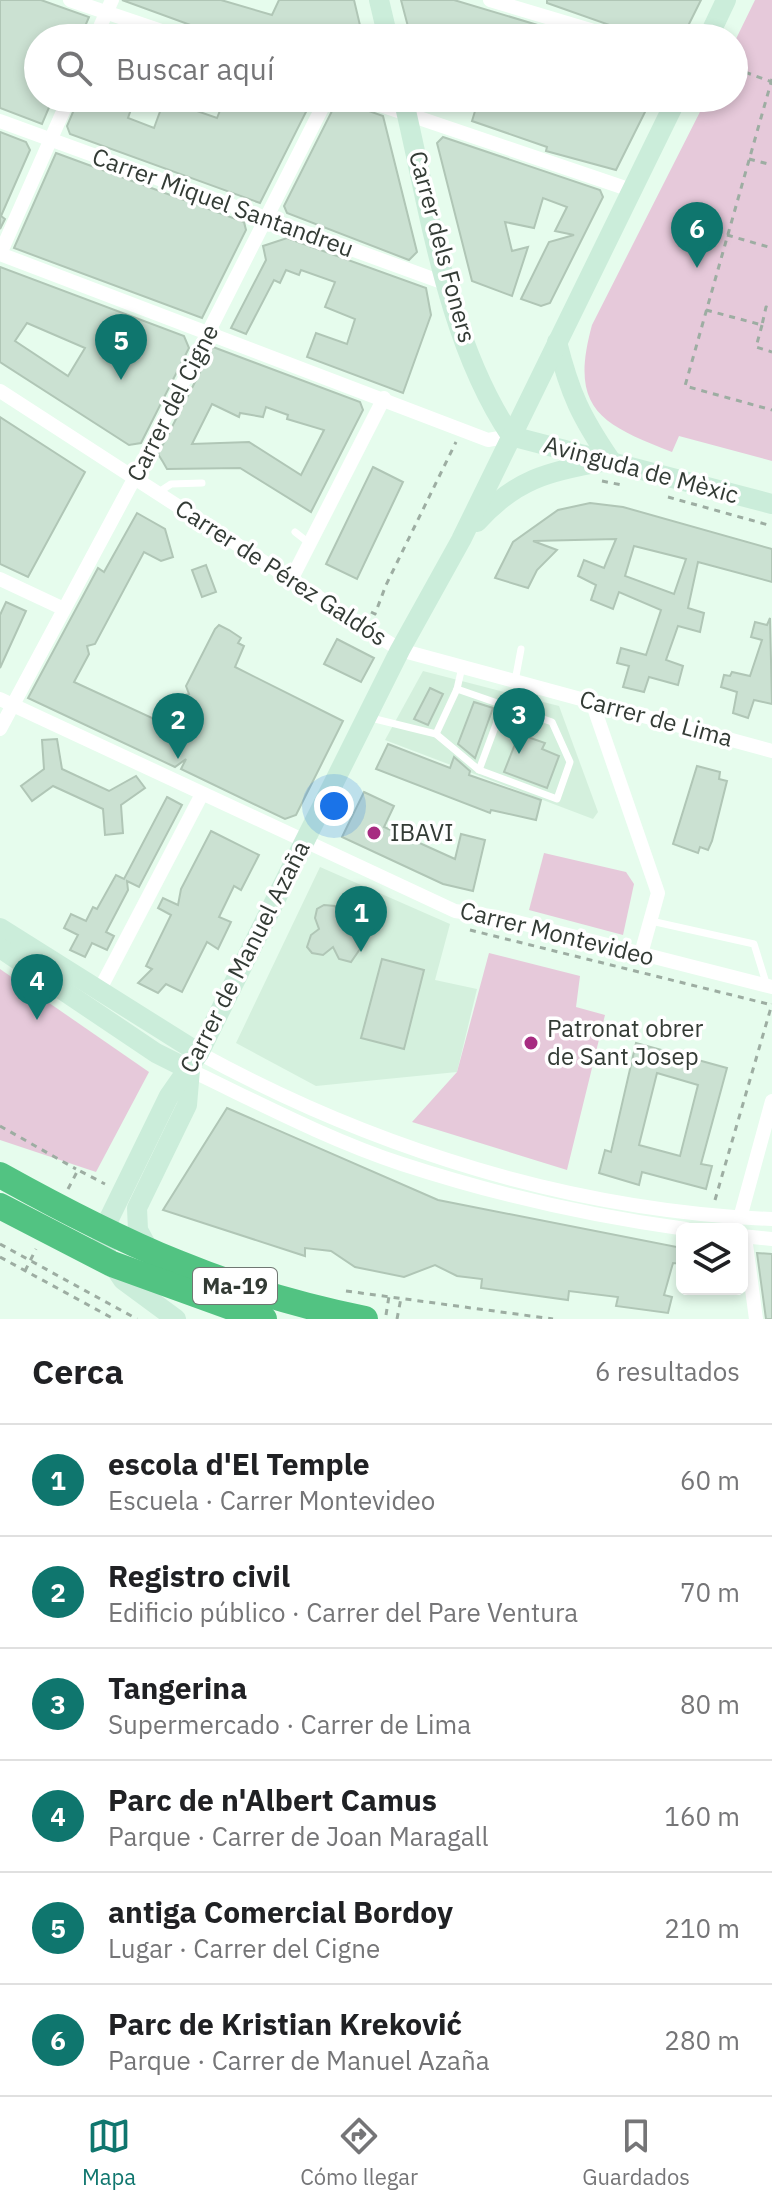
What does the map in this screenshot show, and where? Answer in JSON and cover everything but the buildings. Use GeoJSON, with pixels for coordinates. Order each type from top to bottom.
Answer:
{"type":"FeatureCollection","features":[{"type":"Feature","properties":{"kind":"highway","name":"Ma-19"},"geometry":{"type":"LineString","coordinates":[[0,1175],[151,1254],[227,1283],[327,1314],[365,1319]]}},
{"type":"Feature","properties":{"kind":"highway","name":"Ma-19"},"geometry":{"type":"LineString","coordinates":[[0,1206],[112,1264],[264,1319]]}},
{"type":"Feature","properties":{"kind":"street"},"geometry":{"type":"LineString","coordinates":[[70,0],[109,6],[150,24]]}},
{"type":"Feature","properties":{"kind":"street"},"geometry":{"type":"LineString","coordinates":[[379,0],[385,24]]}},
{"type":"Feature","properties":{"kind":"street"},"geometry":{"type":"LineString","coordinates":[[490,0],[514,3],[576,24]]}},
{"type":"Feature","properties":{"kind":"street"},"geometry":{"type":"LineString","coordinates":[[715,24],[726,0]]}},
{"type":"Feature","properties":{"kind":"street"},"geometry":{"type":"LineString","coordinates":[[63,112],[0,254],[488,440],[511,436]]}},
{"type":"Feature","properties":{"kind":"street","name":"Carrer del Cigne"},"geometry":{"type":"LineString","coordinates":[[0,729],[7,702],[64,609],[134,479],[320,112]]}},
{"type":"Feature","properties":{"kind":"street","name":"Carrer dels Foners"},"geometry":{"type":"LineString","coordinates":[[405,112],[447,284],[487,400],[511,436]]}},
{"type":"Feature","properties":{"kind":"street"},"geometry":{"type":"LineString","coordinates":[[420,112],[631,190]]}},
{"type":"Feature","properties":{"kind":"street","name":"Carrer de Manuel Azaña"},"geometry":{"type":"LineString","coordinates":[[103,1231],[169,1096],[194,1062],[400,650],[461,540],[670,112]]}},
{"type":"Feature","properties":{"kind":"street","name":"Carrer Miquel Santandreu"},"geometry":{"type":"LineString","coordinates":[[0,121],[447,284]]}},
{"type":"Feature","properties":{"kind":"street"},"geometry":{"type":"LineString","coordinates":[[557,342],[566,381],[582,419],[611,461]]}},
{"type":"Feature","properties":{"kind":"street","name":"Carrer de Pérez Galdós"},"geometry":{"type":"LineString","coordinates":[[0,391],[400,650]]}},
{"type":"Feature","properties":{"kind":"street"},"geometry":{"type":"LineString","coordinates":[[292,578],[384,398]]}},
{"type":"Feature","properties":{"kind":"street","name":"Avinguda de Mèxic"},"geometry":{"type":"LineString","coordinates":[[511,436],[772,504]]}},
{"type":"Feature","properties":{"kind":"street","name":"Carrer de Manuel Azaña"},"geometry":{"type":"LineString","coordinates":[[461,540],[494,503],[519,485],[554,470],[611,461]]}},
{"type":"Feature","properties":{"kind":"street"},"geometry":{"type":"LineString","coordinates":[[0,579],[64,609]]}},
{"type":"Feature","properties":{"kind":"street","name":"Carrer de Lima"},"geometry":{"type":"LineString","coordinates":[[400,650],[772,751]]}},
{"type":"Feature","properties":{"kind":"street","name":"Carrer Montevideo"},"geometry":{"type":"LineString","coordinates":[[7,702],[455,911],[770,986]]}},
{"type":"Feature","properties":{"kind":"street"},"geometry":{"type":"LineString","coordinates":[[592,702],[658,893],[641,954]]}},
{"type":"Feature","properties":{"kind":"street"},"geometry":{"type":"LineString","coordinates":[[99,991],[202,794]]}},
{"type":"Feature","properties":{"kind":"street"},"geometry":{"type":"LineString","coordinates":[[0,928],[99,991],[194,1062],[330,1136],[400,1163],[567,1208],[676,1227]]}},
{"type":"Feature","properties":{"kind":"street"},"geometry":{"type":"LineString","coordinates":[[0,948],[156,1053],[194,1062],[348,1125],[447,1159],[579,1195],[711,1216],[772,1219]]}},
{"type":"Feature","properties":{"kind":"street"},"geometry":{"type":"LineString","coordinates":[[151,1254],[138,1230],[137,1208],[187,1105],[194,1062]]}},
{"type":"Feature","properties":{"kind":"street"},"geometry":{"type":"LineString","coordinates":[[740,1218],[772,1101]]}},
{"type":"Feature","properties":{"kind":"street"},"geometry":{"type":"LineString","coordinates":[[103,1231],[103,1247],[131,1288],[176,1319]]}},
{"type":"Feature","properties":{"kind":"street"},"geometry":{"type":"LineString","coordinates":[[748,1237],[772,1239]]}},
{"type":"Feature","properties":{"kind":"street"},"geometry":{"type":"LineString","coordinates":[[748,1268],[756,1319]]}},
{"type":"Feature","properties":{"kind":"lane"},"geometry":{"type":"LineString","coordinates":[[157,494],[171,484],[202,483]]}},
{"type":"Feature","properties":{"kind":"lane"},"geometry":{"type":"LineString","coordinates":[[295,532],[309,543]]}},
{"type":"Feature","properties":{"kind":"lane"},"geometry":{"type":"LineString","coordinates":[[521,649],[521,709]]}},
{"type":"Feature","properties":{"kind":"lane"},"geometry":{"type":"LineString","coordinates":[[436,734],[457,689],[462,667]]}},
{"type":"Feature","properties":{"kind":"lane"},"geometry":{"type":"LineString","coordinates":[[367,717],[436,734],[479,770],[557,799],[570,762],[552,722],[457,689]]}},
{"type":"Feature","properties":{"kind":"lane"},"geometry":{"type":"LineString","coordinates":[[479,770],[504,703]]}},
{"type":"Feature","properties":{"kind":"lane"},"geometry":{"type":"LineString","coordinates":[[651,921],[754,944],[770,986]]}},
{"type":"Feature","properties":{"kind":"path"},"geometry":{"type":"LineString","coordinates":[[748,73],[772,81],[685,386],[772,410]]}},
{"type":"Feature","properties":{"kind":"path"},"geometry":{"type":"LineString","coordinates":[[749,159],[772,165]]}},
{"type":"Feature","properties":{"kind":"path"},"geometry":{"type":"LineString","coordinates":[[727,235],[772,248]]}},
{"type":"Feature","properties":{"kind":"path"},"geometry":{"type":"LineString","coordinates":[[772,309],[766,307],[756,347],[772,352]]}},
{"type":"Feature","properties":{"kind":"path"},"geometry":{"type":"LineString","coordinates":[[706,310],[762,325]]}},
{"type":"Feature","properties":{"kind":"path"},"geometry":{"type":"LineString","coordinates":[[371,612],[375,614],[380,609],[386,585],[465,431]]}},
{"type":"Feature","properties":{"kind":"path"},"geometry":{"type":"LineString","coordinates":[[597,480],[629,486]]}},
{"type":"Feature","properties":{"kind":"path"},"geometry":{"type":"LineString","coordinates":[[657,494],[772,526]]}},
{"type":"Feature","properties":{"kind":"path"},"geometry":{"type":"LineString","coordinates":[[470,930],[772,1005],[711,1216]]}},
{"type":"Feature","properties":{"kind":"path"},"geometry":{"type":"LineString","coordinates":[[0,1126],[78,1170]]}},
{"type":"Feature","properties":{"kind":"path"},"geometry":{"type":"LineString","coordinates":[[0,1244],[137,1319]]}},
{"type":"Feature","properties":{"kind":"path"},"geometry":{"type":"LineString","coordinates":[[0,1257],[114,1319]]}},
{"type":"Feature","properties":{"kind":"path"},"geometry":{"type":"LineString","coordinates":[[346,1291],[553,1319]]}},
{"type":"Feature","properties":{"kind":"path"},"geometry":{"type":"LineString","coordinates":[[386,1319],[389,1296]]}},
{"type":"Feature","properties":{"kind":"path"},"geometry":{"type":"LineString","coordinates":[[397,1319],[401,1298]]}},
{"type":"Feature","properties":{"kind":"shaded area"},"geometry":{"type":"Polygon","coordinates":[[[755,0],[772,0],[772,461],[679,436],[672,452],[647,442],[609,422],[596,410],[588,395],[585,376],[592,325],[700,112],[748,112],[748,24],[743,24],[755,0]]]}},
{"type":"Feature","properties":{"kind":"shaded area"},"geometry":{"type":"Polygon","coordinates":[[[423,671],[559,706],[598,812],[593,819],[385,740],[423,671]]]}},
{"type":"Feature","properties":{"kind":"shaded area"},"geometry":{"type":"Polygon","coordinates":[[[544,853],[626,872],[634,884],[623,935],[529,910],[544,853]]]}},
{"type":"Feature","properties":{"kind":"shaded area"},"geometry":{"type":"Polygon","coordinates":[[[320,867],[450,924],[435,980],[477,989],[457,1072],[316,1086],[236,1043],[320,867]]]}},
{"type":"Feature","properties":{"kind":"shaded area","name":"Patronat obrer de Sant Josep"},"geometry":{"type":"Polygon","coordinates":[[[489,953],[580,976],[576,1007],[605,1015],[567,1170],[412,1122],[457,1072],[489,953]]]}},
{"type":"Feature","properties":{"kind":"shaded area"},"geometry":{"type":"Polygon","coordinates":[[[0,969],[149,1072],[96,1172],[0,1140],[0,969]]]}},
{"type":"Feature","properties":{"kind":"place","name":"Parc de Kristian Kreković"},"geometry":{"type":"Point","coordinates":[697,268]}},
{"type":"Feature","properties":{"kind":"place","name":"antiga Comercial Bordoy"},"geometry":{"type":"Point","coordinates":[121,380]}},
{"type":"Feature","properties":{"kind":"place","name":"Tangerina"},"geometry":{"type":"Point","coordinates":[519,754]}},
{"type":"Feature","properties":{"kind":"place","name":"Registro civil"},"geometry":{"type":"Point","coordinates":[178,759]}},
{"type":"Feature","properties":{"kind":"place","name":"IBAVI"},"geometry":{"type":"Point","coordinates":[374,833]}},
{"type":"Feature","properties":{"kind":"place","name":"escola d'El Temple"},"geometry":{"type":"Point","coordinates":[361,952]}},
{"type":"Feature","properties":{"kind":"place","name":"Parc de n'Albert Camus"},"geometry":{"type":"Point","coordinates":[37,1020]}},
{"type":"Feature","properties":{"kind":"place","name":"Patronat obrer de Sant Josep"},"geometry":{"type":"Point","coordinates":[531,1043]}}]}
